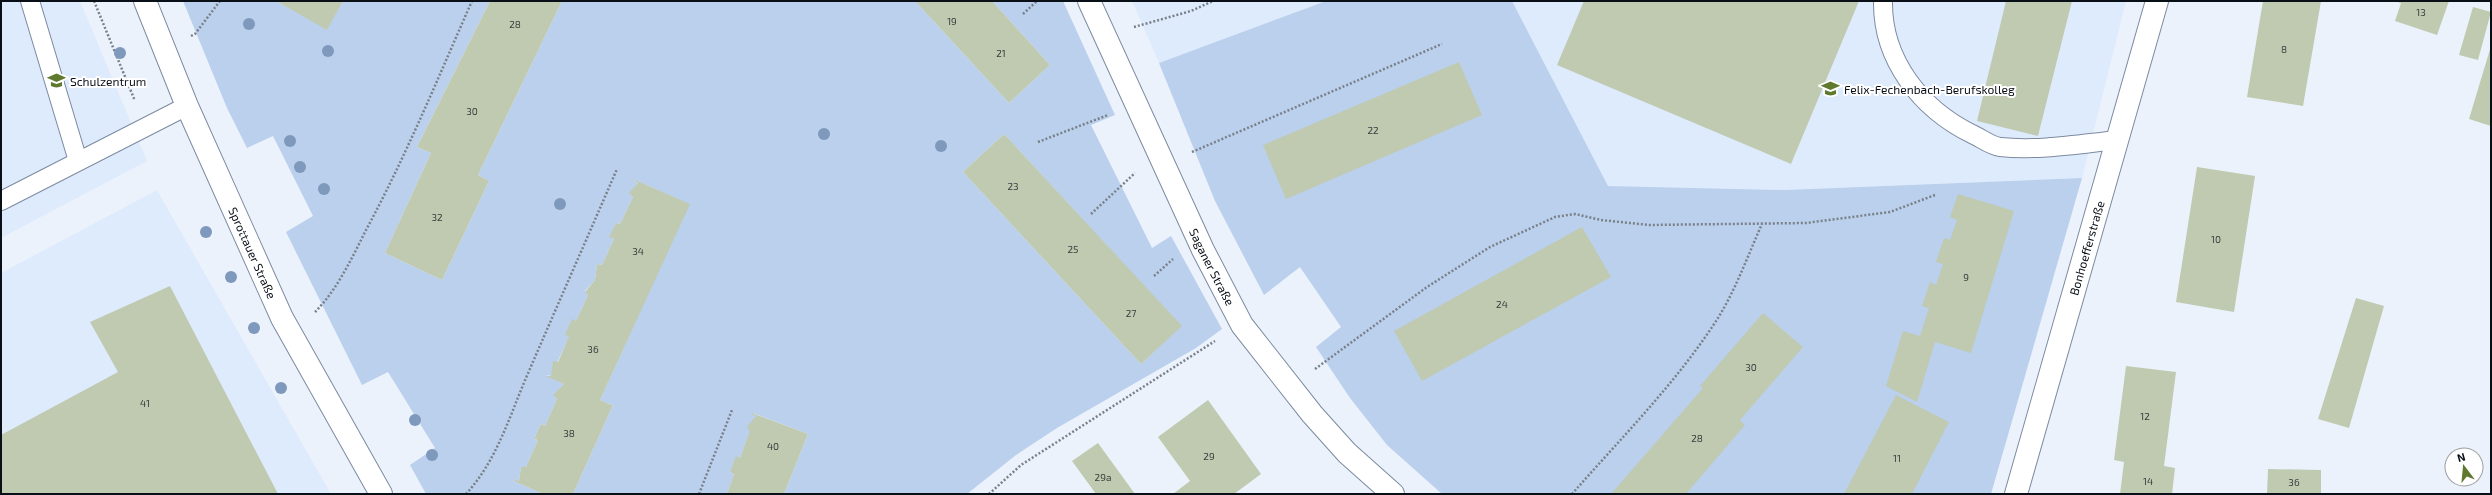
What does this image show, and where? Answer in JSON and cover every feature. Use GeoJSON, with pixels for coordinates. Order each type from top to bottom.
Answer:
{"type":"FeatureCollection","features":[{"type":"Feature","properties":{"kind":"street","name":"Sprottauer Straße"},"geometry":{"type":"LineString","coordinates":[[145,1],[187,106],[292,335],[381,494]]}},
{"type":"Feature","properties":{"kind":"street","name":"Saganer Straße"},"geometry":{"type":"LineString","coordinates":[[1089,1],[1221,288],[1242,325],[1290,388],[1347,453],[1386,492]]}},
{"type":"Feature","properties":{"kind":"street","name":"Bonhoefferstraße"},"geometry":{"type":"LineString","coordinates":[[2016,494],[2158,1]]}},
{"type":"Feature","properties":{"kind":"lane"},"geometry":{"type":"LineString","coordinates":[[30,1],[78,161]]}},
{"type":"Feature","properties":{"kind":"lane"},"geometry":{"type":"LineString","coordinates":[[1884,1],[1883,12],[1890,42],[1902,72],[1916,92],[1936,112],[1959,127],[1998,146],[2031,148],[2118,140]]}},
{"type":"Feature","properties":{"kind":"lane"},"geometry":{"type":"LineString","coordinates":[[1,201],[187,106]]}},
{"type":"Feature","properties":{"kind":"path"},"geometry":{"type":"LineString","coordinates":[[94,1],[146,127]]}},
{"type":"Feature","properties":{"kind":"path"},"geometry":{"type":"LineString","coordinates":[[164,50],[195,34],[220,1]]}},
{"type":"Feature","properties":{"kind":"path"},"geometry":{"type":"LineString","coordinates":[[292,335],[325,302],[349,263],[384,198],[472,1]]}},
{"type":"Feature","properties":{"kind":"path"},"geometry":{"type":"LineString","coordinates":[[1023,14],[1038,1]]}},
{"type":"Feature","properties":{"kind":"path"},"geometry":{"type":"LineString","coordinates":[[1103,34],[1167,18],[1213,1]]}},
{"type":"Feature","properties":{"kind":"path"},"geometry":{"type":"LineString","coordinates":[[1091,214],[1161,158],[1442,44]]}},
{"type":"Feature","properties":{"kind":"path"},"geometry":{"type":"LineString","coordinates":[[1038,142],[1136,104]]}},
{"type":"Feature","properties":{"kind":"path"},"geometry":{"type":"LineString","coordinates":[[466,494],[480,479],[500,445],[518,395],[617,169]]}},
{"type":"Feature","properties":{"kind":"path"},"geometry":{"type":"LineString","coordinates":[[1290,388],[1427,287],[1490,247],[1555,217],[1575,214],[1601,220],[1649,225],[1806,223],[1890,212],[1935,195]]}},
{"type":"Feature","properties":{"kind":"path"},"geometry":{"type":"LineString","coordinates":[[1572,494],[1650,405],[1703,339],[1718,317],[1762,224]]}},
{"type":"Feature","properties":{"kind":"path"},"geometry":{"type":"LineString","coordinates":[[989,494],[1021,465],[1242,325]]}},
{"type":"Feature","properties":{"kind":"path"},"geometry":{"type":"LineString","coordinates":[[699,494],[732,410]]}},
{"type":"Feature","properties":{"kind":"shaded area","name":"Schulzentrum"},"geometry":{"type":"Polygon","coordinates":[[[1,1],[80,1],[147,161],[1,238],[1,1]]]}},
{"type":"Feature","properties":{"kind":"shaded area"},"geometry":{"type":"Polygon","coordinates":[[[183,1],[276,1],[327,29],[343,1],[490,1],[417,147],[431,153],[385,253],[442,280],[489,181],[478,175],[562,1],[915,1],[1009,103],[1050,65],[992,1],[1063,1],[1115,115],[1091,125],[1152,248],[1171,236],[1222,329],[1196,348],[1057,428],[1016,455],[967,494],[784,494],[808,434],[753,413],[756,416],[740,458],[730,472],[734,474],[727,494],[573,494],[612,407],[614,406],[600,400],[689,204],[635,180],[634,181],[638,183],[630,193],[633,197],[620,224],[616,223],[610,237],[614,239],[602,265],[597,264],[595,280],[585,291],[588,295],[551,376],[546,375],[564,384],[554,395],[557,399],[545,426],[541,424],[534,439],[538,440],[526,467],[521,467],[519,481],[515,479],[514,481],[543,494],[426,494],[410,465],[435,448],[388,372],[362,385],[286,232],[313,216],[273,136],[247,148],[227,108],[183,1]],[[1004,134],[963,172],[1141,364],[1181,326],[1004,134]]]}},
{"type":"Feature","properties":{"kind":"shaded area"},"geometry":{"type":"Polygon","coordinates":[[[1132,1],[1326,1],[1159,63],[1132,1]]]}},
{"type":"Feature","properties":{"kind":"shaded area"},"geometry":{"type":"Polygon","coordinates":[[[1326,1],[1512,1],[1608,186],[1785,190],[2082,178],[1991,494],[1442,494],[1387,445],[1350,398],[1316,347],[1341,327],[1300,267],[1264,295],[1215,201],[1159,63],[1326,1]]]}},
{"type":"Feature","properties":{"kind":"shaded area","name":"Felix-Fechenbach-Berufskolleg"},"geometry":{"type":"Polygon","coordinates":[[[1512,1],[2126,1],[2082,178],[1785,190],[1608,186],[1512,1]]]}},
{"type":"Feature","properties":{"kind":"shaded area"},"geometry":{"type":"Polygon","coordinates":[[[157,190],[331,494],[1,494],[1,273],[157,190]]]}},
{"type":"Feature","properties":{"kind":"building"},"geometry":{"type":"Polygon","coordinates":[[[276,1],[343,1],[327,30],[276,1]]]}},
{"type":"Feature","properties":{"kind":"building"},"geometry":{"type":"Polygon","coordinates":[[[490,1],[562,1],[478,175],[489,181],[442,280],[385,253],[431,153],[417,147],[490,1]]]}},
{"type":"Feature","properties":{"kind":"building"},"geometry":{"type":"Polygon","coordinates":[[[915,1],[992,1],[1050,65],[1009,103],[915,1]]]}},
{"type":"Feature","properties":{"kind":"building"},"geometry":{"type":"Polygon","coordinates":[[[1584,1],[1859,1],[1791,164],[1557,65],[1584,1]]]}},
{"type":"Feature","properties":{"kind":"building"},"geometry":{"type":"Polygon","coordinates":[[[2006,1],[2072,1],[2038,136],[1977,121],[2006,1]]]}},
{"type":"Feature","properties":{"kind":"building"},"geometry":{"type":"Polygon","coordinates":[[[2263,1],[2321,1],[2303,106],[2247,97],[2263,1]]]}},
{"type":"Feature","properties":{"kind":"building"},"geometry":{"type":"Polygon","coordinates":[[[2394,1],[2449,1],[2437,35],[2395,21],[2401,3],[2394,1]]]}},
{"type":"Feature","properties":{"kind":"building"},"geometry":{"type":"Polygon","coordinates":[[[2473,7],[2491,12],[2478,60],[2459,55],[2473,7]]]}},
{"type":"Feature","properties":{"kind":"building"},"geometry":{"type":"Polygon","coordinates":[[[2491,46],[2491,126],[2469,119],[2491,46]]]}},
{"type":"Feature","properties":{"kind":"building"},"geometry":{"type":"Polygon","coordinates":[[[1459,62],[1482,115],[1286,199],[1263,145],[1459,62]]]}},
{"type":"Feature","properties":{"kind":"building"},"geometry":{"type":"Polygon","coordinates":[[[1004,134],[1182,326],[1141,364],[963,172],[1004,134]]]}},
{"type":"Feature","properties":{"kind":"building"},"geometry":{"type":"Polygon","coordinates":[[[2197,167],[2255,176],[2234,312],[2176,302],[2197,167]]]}},
{"type":"Feature","properties":{"kind":"building"},"geometry":{"type":"Polygon","coordinates":[[[635,180],[690,204],[600,400],[614,406],[612,407],[573,494],[543,494],[514,481],[515,479],[519,481],[521,467],[526,467],[538,440],[534,439],[541,424],[545,426],[557,399],[553,395],[564,384],[546,376],[551,376],[553,361],[558,362],[569,336],[565,335],[572,319],[576,321],[588,295],[585,292],[595,280],[597,264],[602,265],[614,239],[609,237],[616,223],[620,224],[633,197],[629,193],[638,183],[634,181],[635,180]]]}},
{"type":"Feature","properties":{"kind":"building"},"geometry":{"type":"Polygon","coordinates":[[[1958,194],[2014,211],[1971,353],[1935,342],[1917,402],[1886,386],[1903,331],[1920,336],[1929,308],[1922,306],[1930,282],[1936,285],[1943,264],[1936,262],[1944,238],[1950,240],[1957,220],[1950,217],[1958,194]]]}},
{"type":"Feature","properties":{"kind":"building"},"geometry":{"type":"Polygon","coordinates":[[[1582,227],[1611,277],[1422,381],[1394,331],[1582,227]]]}},
{"type":"Feature","properties":{"kind":"building"},"geometry":{"type":"Polygon","coordinates":[[[170,286],[278,494],[1,494],[1,435],[118,372],[90,322],[170,286]]]}},
{"type":"Feature","properties":{"kind":"building"},"geometry":{"type":"Polygon","coordinates":[[[2356,298],[2384,306],[2349,428],[2318,419],[2356,298]]]}},
{"type":"Feature","properties":{"kind":"building"},"geometry":{"type":"Polygon","coordinates":[[[1763,313],[1803,347],[1740,420],[1745,425],[1686,494],[1611,494],[1703,388],[1700,386],[1763,313]]]}},
{"type":"Feature","properties":{"kind":"building"},"geometry":{"type":"Polygon","coordinates":[[[2126,366],[2176,372],[2164,466],[2175,468],[2172,494],[2120,494],[2124,462],[2114,460],[2126,366]]]}},
{"type":"Feature","properties":{"kind":"building"},"geometry":{"type":"Polygon","coordinates":[[[1896,395],[1949,422],[1912,494],[1844,494],[1896,395]]]}},
{"type":"Feature","properties":{"kind":"building"},"geometry":{"type":"Polygon","coordinates":[[[1208,400],[1261,474],[1234,494],[1173,494],[1190,481],[1158,437],[1208,400]]]}},
{"type":"Feature","properties":{"kind":"building"},"geometry":{"type":"Polygon","coordinates":[[[752,413],[808,434],[784,494],[727,494],[734,474],[730,472],[736,456],[740,458],[750,431],[747,427],[756,416],[751,414],[752,413]]]}},
{"type":"Feature","properties":{"kind":"building"},"geometry":{"type":"Polygon","coordinates":[[[1098,443],[1135,494],[1096,494],[1072,461],[1098,443]]]}},
{"type":"Feature","properties":{"kind":"building"},"geometry":{"type":"Polygon","coordinates":[[[2268,469],[2321,470],[2321,494],[2267,494],[2268,469]]]}},
{"type":"Feature","properties":{"kind":"place","name":"Schulzentrum"},"geometry":{"type":"Point","coordinates":[57,81]}},
{"type":"Feature","properties":{"kind":"place","name":"Felix-Fechenbach-Berufskolleg"},"geometry":{"type":"Point","coordinates":[1831,89]}}]}
